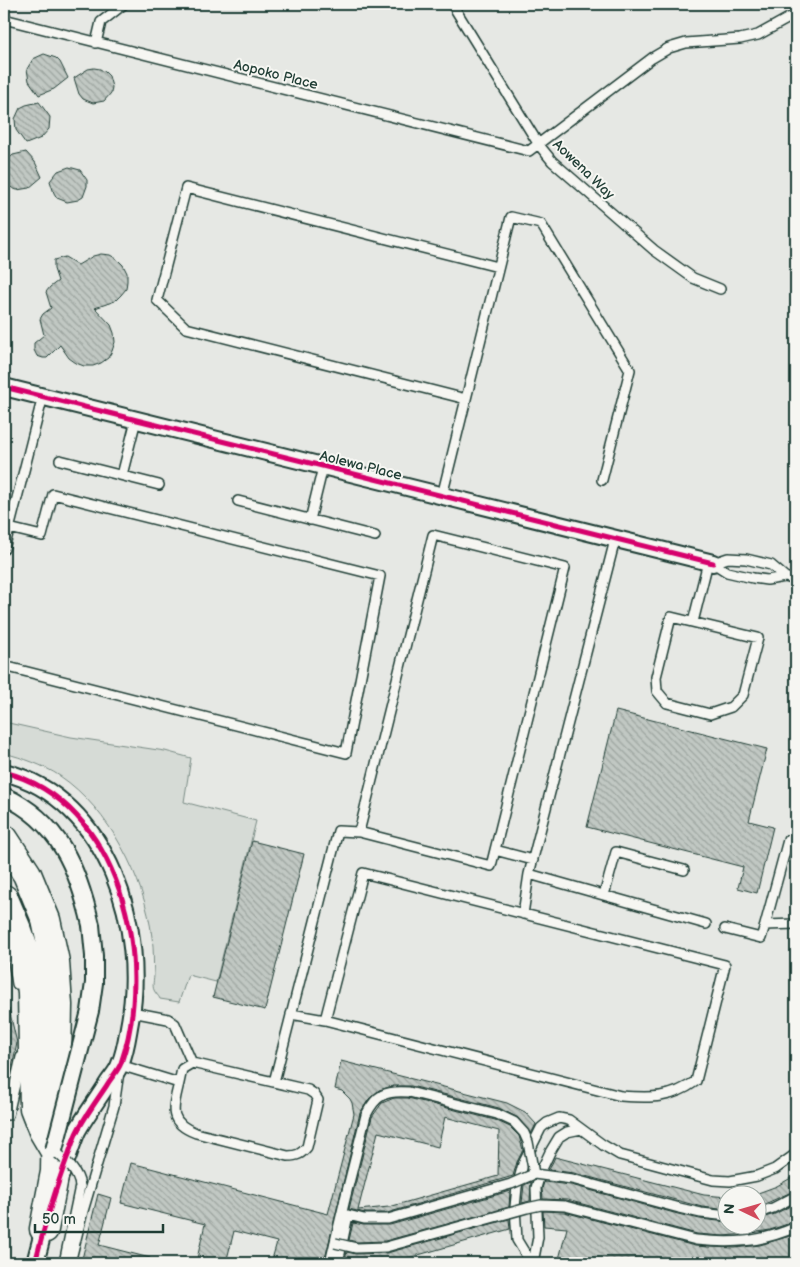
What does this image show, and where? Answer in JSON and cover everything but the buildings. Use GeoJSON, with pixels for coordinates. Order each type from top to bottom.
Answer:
{"type":"FeatureCollection","features":[{"type":"Feature","properties":{"kind":"highway"},"geometry":{"type":"LineString","coordinates":[[4,839],[27,874],[46,920],[55,962],[58,1005],[55,1172],[44,1229]]}},
{"type":"Feature","properties":{"kind":"highway"},"geometry":{"type":"LineString","coordinates":[[4,899],[27,958],[32,992],[34,1108],[42,1131],[54,1150]]}},
{"type":"Feature","properties":{"kind":"street","name":"Aolewa Place"},"geometry":{"type":"LineString","coordinates":[[4,387],[711,563]]}},
{"type":"Feature","properties":{"kind":"street"},"geometry":{"type":"LineString","coordinates":[[4,772],[46,789],[81,820],[94,837],[106,858],[119,890],[127,917],[132,945],[134,977],[132,1012],[120,1065],[78,1131],[59,1180],[35,1263]]}},
{"type":"Feature","properties":{"kind":"street"},"geometry":{"type":"LineString","coordinates":[[4,796],[16,801],[34,815],[54,834],[70,858],[81,885],[91,925],[94,956],[94,982],[90,1011],[27,1263]]}},
{"type":"Feature","properties":{"kind":"lane"},"geometry":{"type":"LineString","coordinates":[[96,43],[101,22],[124,4]]}},
{"type":"Feature","properties":{"kind":"lane","name":"Aowena Way"},"geometry":{"type":"LineString","coordinates":[[452,4],[539,145],[563,172],[654,250],[692,278],[720,289]]}},
{"type":"Feature","properties":{"kind":"lane"},"geometry":{"type":"LineString","coordinates":[[539,145],[652,58],[669,48],[686,43],[740,39],[758,35],[796,14]]}},
{"type":"Feature","properties":{"kind":"lane","name":"Aopoko Place"},"geometry":{"type":"LineString","coordinates":[[4,19],[530,152],[539,145]]}},
{"type":"Feature","properties":{"kind":"lane"},"geometry":{"type":"LineString","coordinates":[[466,399],[186,328],[157,300],[186,188],[498,267]]}},
{"type":"Feature","properties":{"kind":"lane"},"geometry":{"type":"LineString","coordinates":[[442,496],[511,217],[541,224],[630,370],[602,480]]}},
{"type":"Feature","properties":{"kind":"lane"},"geometry":{"type":"LineString","coordinates":[[4,550],[43,396]]}},
{"type":"Feature","properties":{"kind":"lane"},"geometry":{"type":"LineString","coordinates":[[122,475],[136,420]]}},
{"type":"Feature","properties":{"kind":"lane"},"geometry":{"type":"LineString","coordinates":[[60,460],[160,485]]}},
{"type":"Feature","properties":{"kind":"lane"},"geometry":{"type":"LineString","coordinates":[[310,520],[323,467]]}},
{"type":"Feature","properties":{"kind":"lane"},"geometry":{"type":"LineString","coordinates":[[4,666],[346,753],[380,576],[53,494],[42,536],[9,528]]}},
{"type":"Feature","properties":{"kind":"lane"},"geometry":{"type":"LineString","coordinates":[[238,501],[375,536]]}},
{"type":"Feature","properties":{"kind":"lane"},"geometry":{"type":"LineString","coordinates":[[274,1082],[338,831],[359,832],[491,866],[565,568],[433,535],[359,832]]}},
{"type":"Feature","properties":{"kind":"lane"},"geometry":{"type":"LineString","coordinates":[[523,914],[529,874],[615,540]]}},
{"type":"Feature","properties":{"kind":"lane"},"geometry":{"type":"LineString","coordinates":[[711,563],[728,558],[746,559],[771,565],[785,577]]}},
{"type":"Feature","properties":{"kind":"lane"},"geometry":{"type":"LineString","coordinates":[[711,563],[727,572],[753,578],[767,580],[785,577],[796,580]]}},
{"type":"Feature","properties":{"kind":"lane"},"geometry":{"type":"LineString","coordinates":[[693,622],[711,563]]}},
{"type":"Feature","properties":{"kind":"lane"},"geometry":{"type":"LineString","coordinates":[[671,617],[693,622],[758,638],[743,695],[730,707],[710,714],[667,703],[657,691],[656,677],[671,617]]}},
{"type":"Feature","properties":{"kind":"lane"},"geometry":{"type":"LineString","coordinates":[[725,928],[761,938],[788,840]]}},
{"type":"Feature","properties":{"kind":"lane"},"geometry":{"type":"LineString","coordinates":[[495,850],[533,860]]}},
{"type":"Feature","properties":{"kind":"lane"},"geometry":{"type":"LineString","coordinates":[[604,895],[616,852],[684,870]]}},
{"type":"Feature","properties":{"kind":"lane"},"geometry":{"type":"LineString","coordinates":[[291,1014],[325,1020],[621,1096],[660,1097],[675,1093],[696,1081],[725,965],[363,873],[325,1020]]}},
{"type":"Feature","properties":{"kind":"lane"},"geometry":{"type":"LineString","coordinates":[[529,874],[706,924]]}},
{"type":"Feature","properties":{"kind":"lane"},"geometry":{"type":"LineString","coordinates":[[4,908],[19,992]]}},
{"type":"Feature","properties":{"kind":"lane"},"geometry":{"type":"LineString","coordinates":[[765,925],[796,924]]}},
{"type":"Feature","properties":{"kind":"lane"},"geometry":{"type":"LineString","coordinates":[[132,1012],[168,1019],[175,1024],[192,1062]]}},
{"type":"Feature","properties":{"kind":"lane"},"geometry":{"type":"LineString","coordinates":[[8,1115],[22,1051]]}},
{"type":"Feature","properties":{"kind":"lane"},"geometry":{"type":"LineString","coordinates":[[192,1062],[274,1082],[308,1090],[318,1100],[307,1146],[295,1156],[288,1156],[196,1133],[183,1128],[175,1117],[174,1105],[182,1068],[192,1062]]}},
{"type":"Feature","properties":{"kind":"lane"},"geometry":{"type":"LineString","coordinates":[[70,1263],[83,1211],[114,1106],[120,1065],[178,1083]]}},
{"type":"Feature","properties":{"kind":"lane"},"geometry":{"type":"LineString","coordinates":[[330,1263],[366,1116],[372,1103],[385,1093],[396,1091],[408,1092],[506,1118],[514,1122],[524,1133],[528,1142],[534,1174]]}},
{"type":"Feature","properties":{"kind":"lane"},"geometry":{"type":"LineString","coordinates":[[532,1263],[518,1240],[516,1233],[515,1207],[517,1187],[523,1164],[541,1128],[559,1118],[569,1120],[620,1156],[721,1181],[744,1180],[758,1176],[775,1169],[796,1154]]}},
{"type":"Feature","properties":{"kind":"lane"},"geometry":{"type":"LineString","coordinates":[[532,1263],[538,1237],[536,1188],[541,1171],[559,1138],[567,1132],[580,1129]]}},
{"type":"Feature","properties":{"kind":"lane"},"geometry":{"type":"LineString","coordinates":[[54,1150],[68,1163],[79,1180],[79,1196],[64,1263]]}},
{"type":"Feature","properties":{"kind":"lane"},"geometry":{"type":"LineString","coordinates":[[338,1263],[348,1215],[364,1219],[383,1220],[511,1184],[534,1174],[572,1179],[679,1208],[718,1215]]}},
{"type":"Feature","properties":{"kind":"lane"},"geometry":{"type":"LineString","coordinates":[[768,1210],[796,1196]]}},
{"type":"Feature","properties":{"kind":"lane"},"geometry":{"type":"LineString","coordinates":[[335,1243],[356,1248],[386,1247],[541,1205],[565,1206],[696,1240],[712,1242],[727,1243],[755,1240],[796,1227]]}},
{"type":"Feature","properties":{"kind":"shaded area"},"geometry":{"type":"Polygon","coordinates":[[[4,4],[796,4],[796,1263],[4,1263],[4,4]]]}},
{"type":"Feature","properties":{"kind":"shaded area"},"geometry":{"type":"Polygon","coordinates":[[[4,722],[71,737],[165,751],[191,758],[184,802],[256,821],[216,982],[188,975],[179,1002],[160,999],[153,987],[153,946],[148,915],[142,892],[122,847],[109,826],[78,790],[47,768],[4,753],[4,722]]]}},
{"type":"Feature","properties":{"kind":"cycle path"},"geometry":{"type":"LineString","coordinates":[[4,387],[713,563]]}},
{"type":"Feature","properties":{"kind":"cycle path"},"geometry":{"type":"LineString","coordinates":[[4,772],[44,789],[77,816],[102,850],[120,890],[130,934],[134,979],[131,1022],[121,1063],[78,1130],[62,1171],[35,1263]]}}]}
